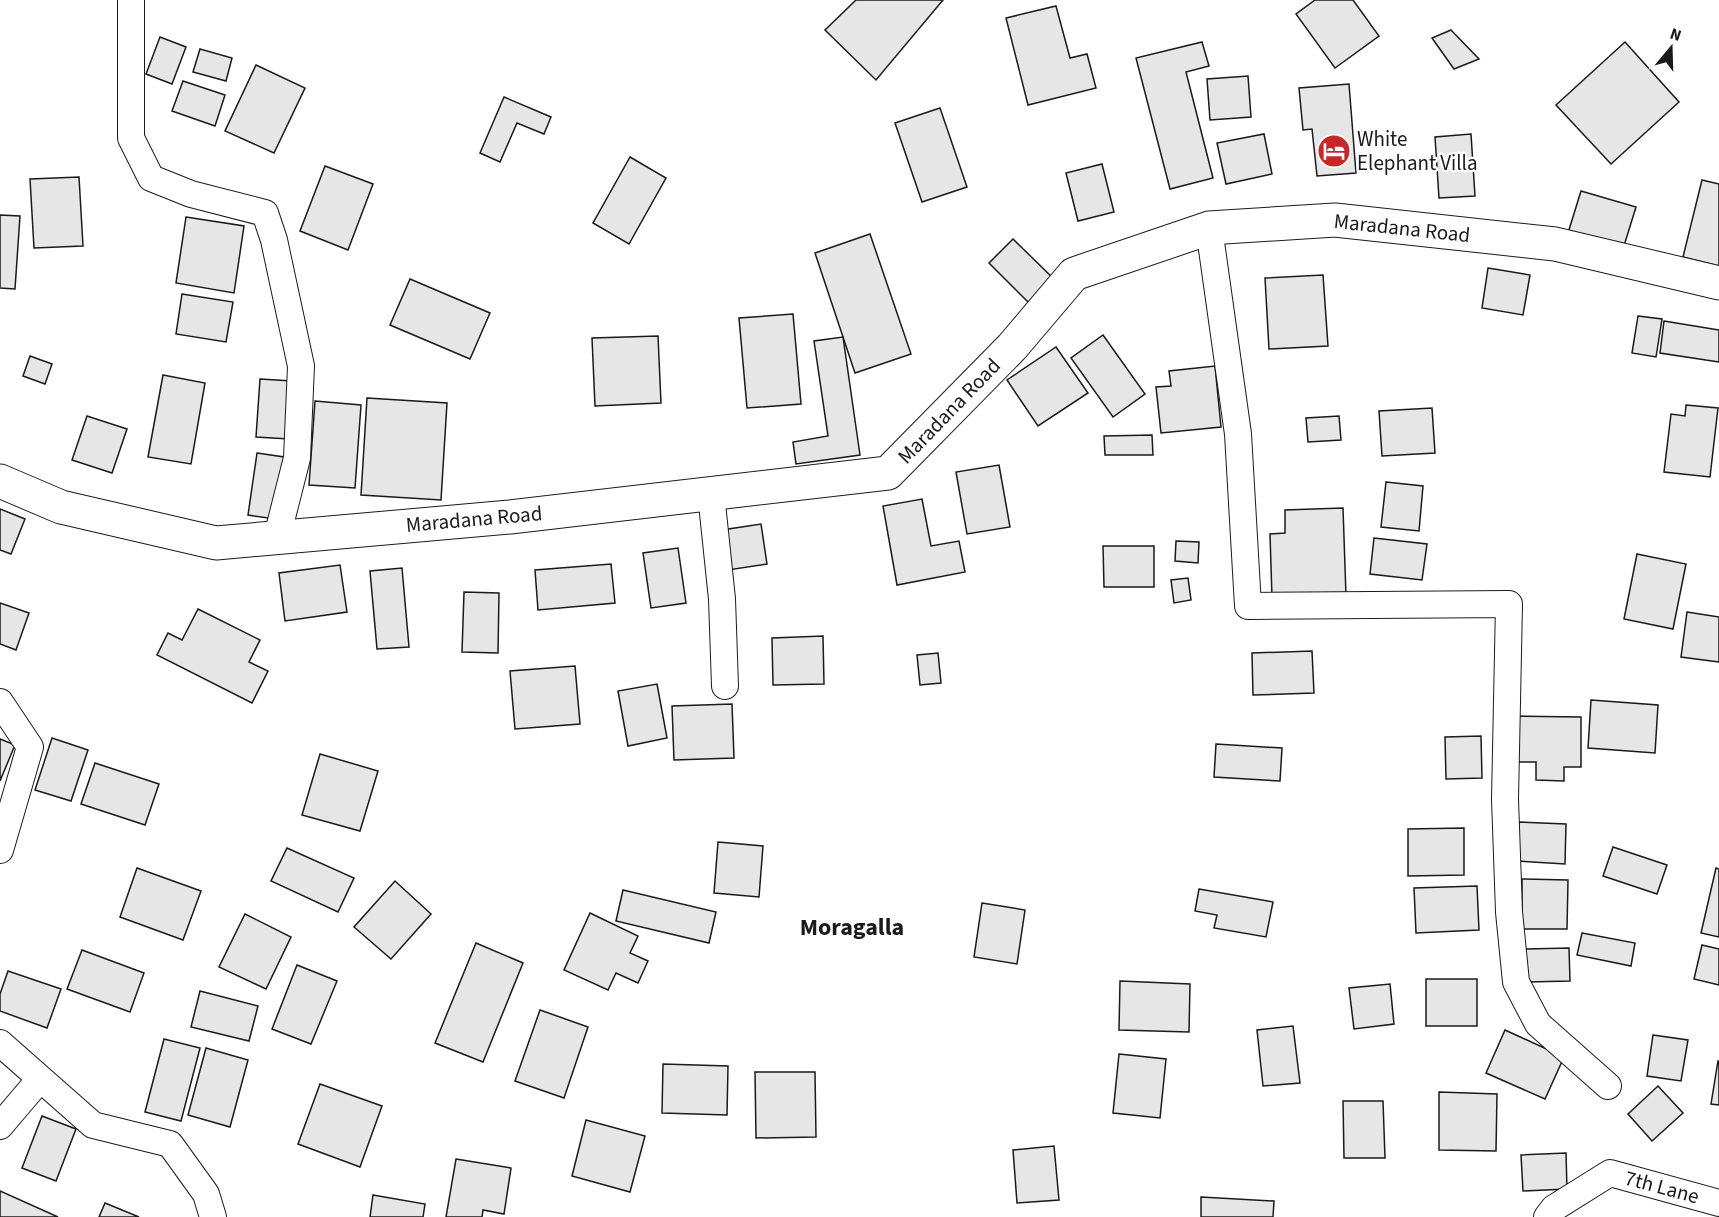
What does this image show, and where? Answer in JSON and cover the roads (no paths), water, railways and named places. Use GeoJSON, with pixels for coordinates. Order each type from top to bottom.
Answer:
{"type":"FeatureCollection","features":[{"type":"Feature","properties":{"kind":"street"},"geometry":{"type":"LineString","coordinates":[[131,0],[131,138],[151,178],[191,194],[265,213],[274,240],[301,366],[297,458],[277,537]]}},
{"type":"Feature","properties":{"kind":"street","name":"Maradana Road"},"geometry":{"type":"LineString","coordinates":[[0,481],[62,507],[216,543],[510,517],[888,473],[1012,347],[1074,274],[1209,228],[1335,220],[1555,244],[1719,284]]}},
{"type":"Feature","properties":{"kind":"street"},"geometry":{"type":"LineString","coordinates":[[1209,228],[1238,434],[1248,606],[1509,604],[1506,799],[1509,912],[1516,982],[1538,1024],[1608,1086]]}},
{"type":"Feature","properties":{"kind":"street"},"geometry":{"type":"LineString","coordinates":[[711,494],[722,599],[724,686]]}},
{"type":"Feature","properties":{"kind":"street"},"geometry":{"type":"LineString","coordinates":[[0,702],[30,747],[0,850]]}},
{"type":"Feature","properties":{"kind":"street"},"geometry":{"type":"LineString","coordinates":[[0,1043],[93,1125],[170,1144],[206,1194],[213,1217]]}},
{"type":"Feature","properties":{"kind":"street"},"geometry":{"type":"LineString","coordinates":[[0,1126],[40,1079]]}},
{"type":"Feature","properties":{"kind":"street","name":"7th Lane"},"geometry":{"type":"LineString","coordinates":[[1547,1217],[1554,1208],[1610,1173],[1719,1203]]}},
{"type":"Feature","properties":{"kind":"place","name":"White Elephant Villa"},"geometry":{"type":"Point","coordinates":[1334,151]}},
{"type":"Feature","properties":{"kind":"district","name":"Moragalla"},"geometry":{"type":"Point","coordinates":[852,927]}}]}
